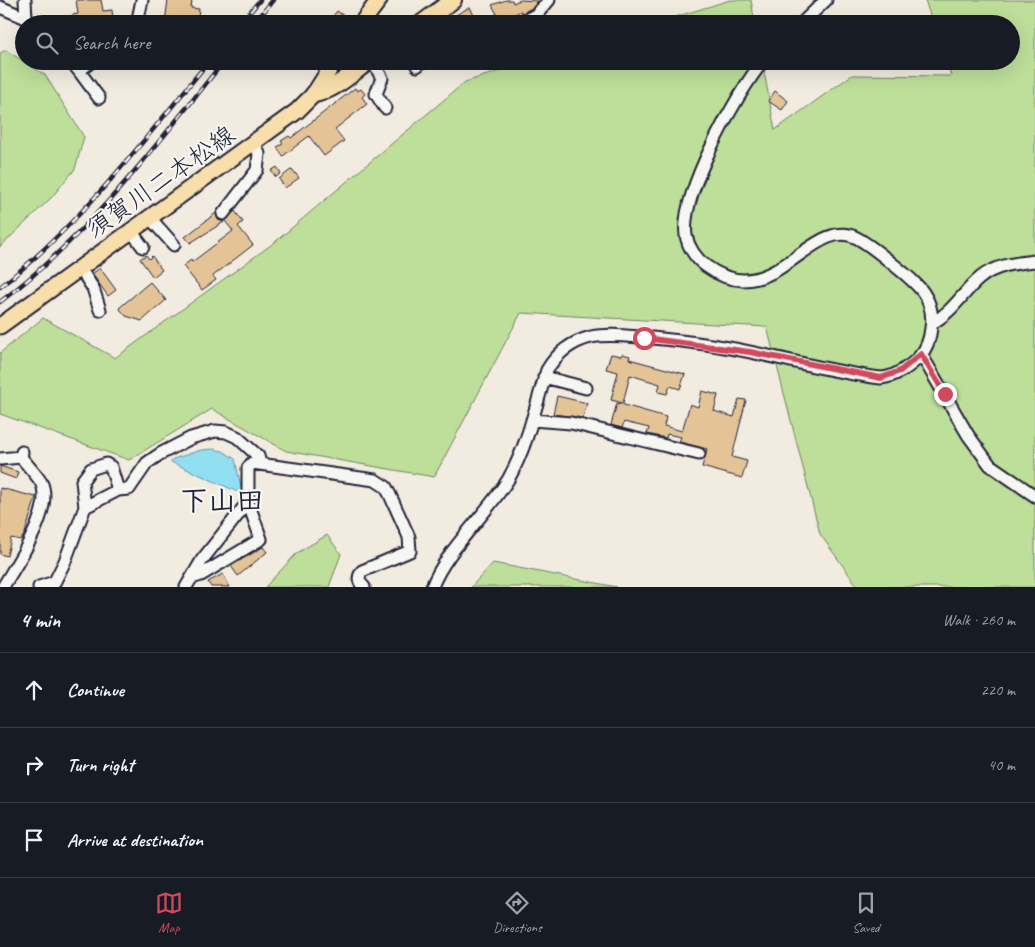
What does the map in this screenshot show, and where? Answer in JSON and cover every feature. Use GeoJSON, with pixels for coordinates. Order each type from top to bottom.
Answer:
{"type":"FeatureCollection","features":[{"type":"Feature","properties":{"kind":"highway"},"geometry":{"type":"LineString","coordinates":[[432,15],[453,0]]}},
{"type":"Feature","properties":{"kind":"highway"},"geometry":{"type":"LineString","coordinates":[[314,94],[323,93],[357,70]]}},
{"type":"Feature","properties":{"kind":"main road"},"geometry":{"type":"LineString","coordinates":[[368,15],[379,0]]}},
{"type":"Feature","properties":{"kind":"main road","name":"須賀川二本松線"},"geometry":{"type":"LineString","coordinates":[[0,326],[297,111],[314,94],[329,70]]}},
{"type":"Feature","properties":{"kind":"street"},"geometry":{"type":"LineString","coordinates":[[25,0],[29,15]]}},
{"type":"Feature","properties":{"kind":"street"},"geometry":{"type":"LineString","coordinates":[[139,15],[142,0]]}},
{"type":"Feature","properties":{"kind":"street"},"geometry":{"type":"LineString","coordinates":[[535,15],[550,0]]}},
{"type":"Feature","properties":{"kind":"street"},"geometry":{"type":"LineString","coordinates":[[810,15],[826,0]]}},
{"type":"Feature","properties":{"kind":"street"},"geometry":{"type":"LineString","coordinates":[[0,6],[18,15]]}},
{"type":"Feature","properties":{"kind":"street"},"geometry":{"type":"LineString","coordinates":[[376,70],[382,78],[376,94],[385,108]]}},
{"type":"Feature","properties":{"kind":"street"},"geometry":{"type":"LineString","coordinates":[[431,586],[509,477],[525,448],[544,377],[552,361],[564,348],[592,337],[608,336],[671,340],[721,347],[881,378],[900,371],[921,354],[930,336],[932,308],[921,288],[880,254],[851,236],[838,236],[822,240],[780,269],[754,279],[735,278],[717,273],[705,265],[693,252],[686,235],[686,224],[692,194],[716,139],[737,98],[757,70]]}},
{"type":"Feature","properties":{"kind":"street"},"geometry":{"type":"LineString","coordinates":[[79,71],[99,98]]}},
{"type":"Feature","properties":{"kind":"street"},"geometry":{"type":"LineString","coordinates":[[223,214],[257,170],[259,154],[255,143]]}},
{"type":"Feature","properties":{"kind":"street"},"geometry":{"type":"LineString","coordinates":[[150,218],[174,245]]}},
{"type":"Feature","properties":{"kind":"street"},"geometry":{"type":"LineString","coordinates":[[131,231],[143,247]]}},
{"type":"Feature","properties":{"kind":"street"},"geometry":{"type":"LineString","coordinates":[[932,323],[944,315],[985,274],[1004,266],[1035,260]]}},
{"type":"Feature","properties":{"kind":"street"},"geometry":{"type":"LineString","coordinates":[[80,267],[93,288],[100,310]]}},
{"type":"Feature","properties":{"kind":"street"},"geometry":{"type":"LineString","coordinates":[[921,354],[968,435],[990,465],[1035,496]]}},
{"type":"Feature","properties":{"kind":"street"},"geometry":{"type":"LineString","coordinates":[[544,377],[586,388]]}},
{"type":"Feature","properties":{"kind":"street"},"geometry":{"type":"LineString","coordinates":[[532,420],[572,423],[699,454]]}},
{"type":"Feature","properties":{"kind":"street"},"geometry":{"type":"LineString","coordinates":[[85,506],[118,490],[129,490],[147,463],[165,451],[191,438],[214,431],[226,432],[237,437],[258,456],[260,463]]}},
{"type":"Feature","properties":{"kind":"street"},"geometry":{"type":"LineString","coordinates":[[0,459],[22,455],[41,483],[42,503],[33,535],[3,587]]}},
{"type":"Feature","properties":{"kind":"street"},"geometry":{"type":"LineString","coordinates":[[189,582],[261,539],[248,502],[249,465],[260,463],[323,475],[374,480],[386,487],[409,537],[410,551],[362,571],[359,576],[360,582],[364,587]]}},
{"type":"Feature","properties":{"kind":"street"},"geometry":{"type":"LineString","coordinates":[[38,587],[53,585],[65,560],[85,506],[82,481],[91,469],[106,464],[111,467],[118,490]]}},
{"type":"Feature","properties":{"kind":"street"},"geometry":{"type":"LineString","coordinates":[[189,582],[202,560],[248,502]]}},
{"type":"Feature","properties":{"kind":"green space"},"geometry":{"type":"Polygon","coordinates":[[[730,0],[751,0],[754,15],[682,15],[730,0]]]}},
{"type":"Feature","properties":{"kind":"green space"},"geometry":{"type":"Polygon","coordinates":[[[925,0],[1035,0],[1035,587],[858,587],[820,534],[767,327],[521,313],[434,477],[286,451],[212,409],[129,460],[0,414],[0,353],[43,318],[115,358],[275,242],[465,82],[503,70],[764,70],[775,130],[852,75],[951,76],[949,70],[1020,70],[1020,15],[930,15],[925,0]]]}},
{"type":"Feature","properties":{"kind":"green space"},"geometry":{"type":"Polygon","coordinates":[[[6,50],[15,56],[15,70],[37,70],[45,75],[84,137],[75,169],[51,198],[0,247],[0,53],[6,50]]]}},
{"type":"Feature","properties":{"kind":"green space"},"geometry":{"type":"Polygon","coordinates":[[[327,535],[341,554],[329,587],[265,587],[297,553],[327,535]]]}},
{"type":"Feature","properties":{"kind":"green space"},"geometry":{"type":"Polygon","coordinates":[[[493,563],[617,587],[471,587],[493,563]]]}},
{"type":"Feature","properties":{"kind":"water"},"geometry":{"type":"Polygon","coordinates":[[[213,449],[223,451],[235,459],[242,492],[240,493],[171,462],[173,459],[201,450],[213,449]]]}},
{"type":"Feature","properties":{"kind":"building"},"geometry":{"type":"Polygon","coordinates":[[[76,0],[101,0],[103,11],[112,10],[113,15],[72,15],[78,14],[76,0]]]}},
{"type":"Feature","properties":{"kind":"building"},"geometry":{"type":"Polygon","coordinates":[[[168,0],[192,0],[191,8],[199,9],[198,15],[166,15],[168,0]]]}},
{"type":"Feature","properties":{"kind":"building"},"geometry":{"type":"Polygon","coordinates":[[[506,0],[512,0],[513,3],[520,0],[538,1],[532,8],[522,13],[521,11],[513,15],[495,15],[497,14],[492,5],[506,0]]]}},
{"type":"Feature","properties":{"kind":"building"},"geometry":{"type":"Polygon","coordinates":[[[470,7],[474,15],[456,15],[470,7]]]}},
{"type":"Feature","properties":{"kind":"building"},"geometry":{"type":"Polygon","coordinates":[[[337,11],[342,15],[334,15],[337,11]]]}},
{"type":"Feature","properties":{"kind":"building"},"geometry":{"type":"Polygon","coordinates":[[[355,88],[357,91],[361,89],[365,94],[362,97],[367,104],[335,129],[344,141],[324,156],[309,136],[283,156],[277,147],[283,144],[281,141],[289,136],[291,138],[355,88]]]}},
{"type":"Feature","properties":{"kind":"building"},"geometry":{"type":"Polygon","coordinates":[[[775,91],[788,101],[782,110],[768,101],[775,91]]]}},
{"type":"Feature","properties":{"kind":"building"},"geometry":{"type":"Polygon","coordinates":[[[277,167],[281,173],[276,177],[271,171],[277,167]]]}},
{"type":"Feature","properties":{"kind":"building"},"geometry":{"type":"Polygon","coordinates":[[[292,169],[299,178],[285,188],[279,179],[292,169]]]}},
{"type":"Feature","properties":{"kind":"building"},"geometry":{"type":"Polygon","coordinates":[[[235,211],[243,222],[238,226],[253,245],[213,276],[216,280],[202,290],[183,266],[191,260],[192,262],[233,231],[225,221],[235,211]]]}},
{"type":"Feature","properties":{"kind":"building"},"geometry":{"type":"Polygon","coordinates":[[[216,213],[218,220],[224,222],[190,243],[185,237],[216,213]]]}},
{"type":"Feature","properties":{"kind":"building"},"geometry":{"type":"Polygon","coordinates":[[[146,255],[149,259],[152,256],[162,270],[153,277],[140,259],[146,255]]]}},
{"type":"Feature","properties":{"kind":"building"},"geometry":{"type":"Polygon","coordinates":[[[100,268],[116,290],[108,296],[92,274],[100,268]]]}},
{"type":"Feature","properties":{"kind":"building"},"geometry":{"type":"Polygon","coordinates":[[[150,282],[166,300],[142,321],[126,316],[119,308],[150,282]]]}},
{"type":"Feature","properties":{"kind":"building"},"geometry":{"type":"Polygon","coordinates":[[[611,354],[630,356],[629,359],[685,374],[680,389],[670,386],[667,394],[658,392],[660,384],[630,375],[623,403],[611,400],[618,372],[606,369],[611,354]]]}},
{"type":"Feature","properties":{"kind":"building"},"geometry":{"type":"Polygon","coordinates":[[[702,391],[718,395],[714,411],[734,417],[739,399],[746,400],[732,457],[747,461],[742,478],[702,467],[707,449],[679,442],[681,437],[667,434],[666,438],[647,434],[649,428],[624,422],[622,428],[611,425],[617,403],[666,417],[664,426],[682,431],[690,404],[698,407],[702,391]]]}},
{"type":"Feature","properties":{"kind":"building"},"geometry":{"type":"Polygon","coordinates":[[[557,396],[587,403],[583,418],[553,414],[557,396]]]}},
{"type":"Feature","properties":{"kind":"building"},"geometry":{"type":"Polygon","coordinates":[[[0,466],[18,472],[16,479],[0,473],[0,466]]]}},
{"type":"Feature","properties":{"kind":"building"},"geometry":{"type":"Polygon","coordinates":[[[0,488],[36,497],[25,533],[21,540],[11,538],[7,556],[0,554],[0,488]]]}},
{"type":"Feature","properties":{"kind":"building"},"geometry":{"type":"Polygon","coordinates":[[[263,547],[267,552],[238,576],[231,566],[263,547]]]}},
{"type":"Feature","properties":{"kind":"building"},"geometry":{"type":"Polygon","coordinates":[[[223,574],[230,587],[211,587],[208,582],[223,574]]]}},
{"type":"Feature","properties":{"kind":"railway"},"geometry":{"type":"LineString","coordinates":[[248,15],[260,0]]}},
{"type":"Feature","properties":{"kind":"railway"},"geometry":{"type":"LineString","coordinates":[[261,15],[273,0]]}},
{"type":"Feature","properties":{"kind":"railway"},"geometry":{"type":"LineString","coordinates":[[0,287],[29,263],[84,209],[136,150],[202,70]]}},
{"type":"Feature","properties":{"kind":"railway"},"geometry":{"type":"LineString","coordinates":[[0,302],[32,276],[92,219],[120,189],[217,70]]}},
{"type":"Feature","properties":{"kind":"district","name":"下山田"},"geometry":{"type":"Point","coordinates":[222,500]}},
{"type":"Feature","properties":{"kind":"route"},"geometry":{"type":"LineString","coordinates":[[644,338],[671,340],[750,352],[881,378],[900,371],[921,354],[945,394]]}}]}
